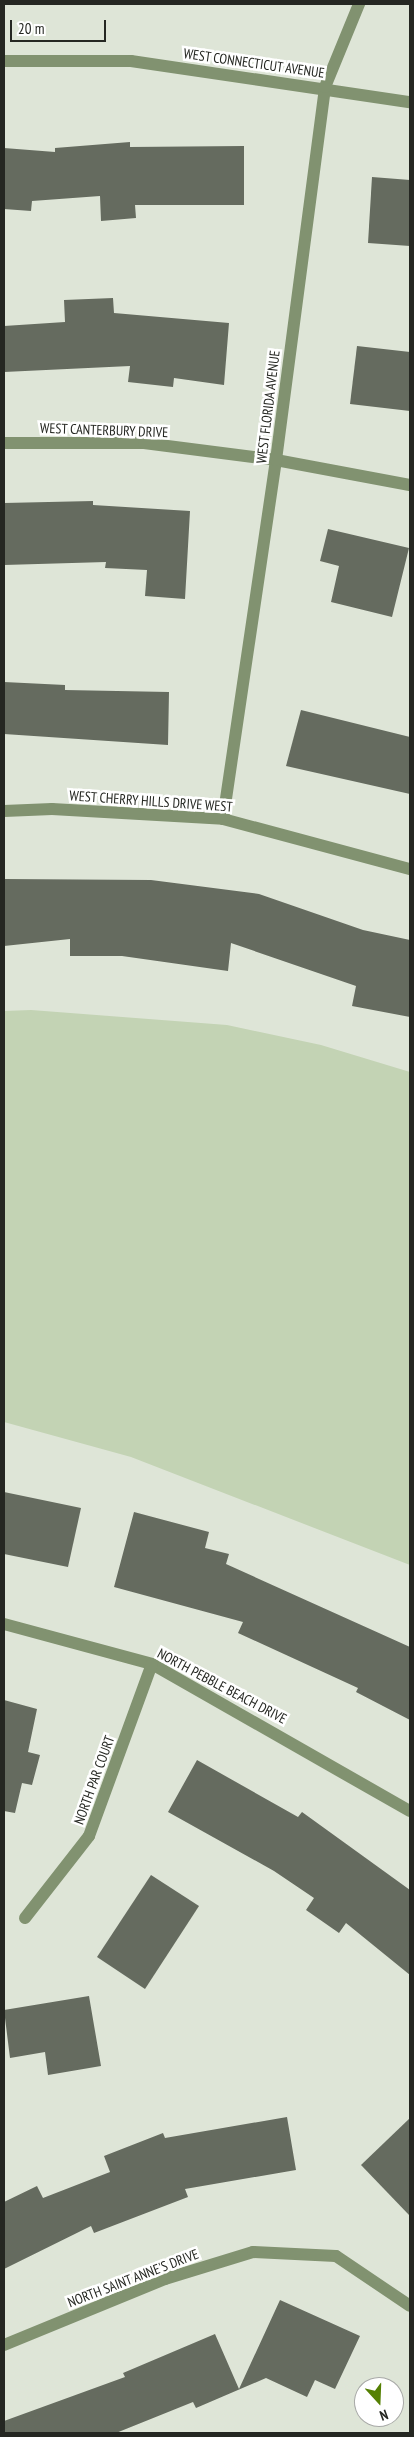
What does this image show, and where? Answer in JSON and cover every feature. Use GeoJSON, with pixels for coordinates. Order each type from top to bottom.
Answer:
{"type":"FeatureCollection","features":[{"type":"Feature","properties":{"kind":"street","name":"WEST FLORIDA AVENUE"},"geometry":{"type":"LineString","coordinates":[[223,818],[276,460],[325,87],[359,4]]}},
{"type":"Feature","properties":{"kind":"street","name":"WEST CONNECTICUT AVENUE"},"geometry":{"type":"LineString","coordinates":[[4,61],[130,62],[325,87],[410,102]]}},
{"type":"Feature","properties":{"kind":"street","name":"WEST CANTERBURY DRIVE"},"geometry":{"type":"LineString","coordinates":[[4,443],[144,443],[276,460],[410,485]]}},
{"type":"Feature","properties":{"kind":"street","name":"WEST CHERRY HILLS DRIVE WEST"},"geometry":{"type":"LineString","coordinates":[[4,811],[52,809],[223,818],[410,869]]}},
{"type":"Feature","properties":{"kind":"street","name":"NORTH PEBBLE BEACH DRIVE"},"geometry":{"type":"LineString","coordinates":[[4,1624],[152,1664],[410,1810]]}},
{"type":"Feature","properties":{"kind":"street","name":"NORTH PAR COURT"},"geometry":{"type":"LineString","coordinates":[[25,1918],[89,1836],[152,1664]]}},
{"type":"Feature","properties":{"kind":"street","name":"NORTH SAINT ANNE'S DRIVE"},"geometry":{"type":"LineString","coordinates":[[4,2345],[165,2279],[253,2252],[336,2256],[410,2306]]}},
{"type":"Feature","properties":{"kind":"green space"},"geometry":{"type":"Polygon","coordinates":[[[31,1010],[227,1025],[321,1045],[410,1072],[410,1565],[131,1457],[4,1422],[4,1011],[31,1010]]]}},
{"type":"Feature","properties":{"kind":"building"},"geometry":{"type":"Polygon","coordinates":[[[130,142],[130,147],[244,146],[244,205],[135,205],[136,218],[101,221],[100,196],[32,201],[31,211],[4,209],[4,148],[55,152],[55,148],[130,142]]]}},
{"type":"Feature","properties":{"kind":"building"},"geometry":{"type":"Polygon","coordinates":[[[372,177],[410,180],[410,246],[368,243],[372,177]]]}},
{"type":"Feature","properties":{"kind":"building"},"geometry":{"type":"Polygon","coordinates":[[[113,298],[114,313],[229,323],[224,385],[174,378],[173,387],[128,382],[130,366],[4,372],[4,326],[65,322],[64,300],[113,298]]]}},
{"type":"Feature","properties":{"kind":"building"},"geometry":{"type":"Polygon","coordinates":[[[357,346],[410,352],[410,411],[350,404],[357,346]]]}},
{"type":"Feature","properties":{"kind":"building"},"geometry":{"type":"Polygon","coordinates":[[[93,501],[93,505],[190,511],[185,599],[145,596],[147,570],[105,568],[106,562],[4,565],[4,503],[93,501]]]}},
{"type":"Feature","properties":{"kind":"building"},"geometry":{"type":"Polygon","coordinates":[[[328,529],[409,548],[392,617],[331,602],[339,566],[320,561],[328,529]]]}},
{"type":"Feature","properties":{"kind":"building"},"geometry":{"type":"Polygon","coordinates":[[[4,682],[65,685],[65,690],[169,692],[168,745],[4,734],[4,682]]]}},
{"type":"Feature","properties":{"kind":"building"},"geometry":{"type":"Polygon","coordinates":[[[301,710],[410,737],[410,794],[286,766],[301,710]]]}},
{"type":"Feature","properties":{"kind":"building"},"geometry":{"type":"Polygon","coordinates":[[[4,879],[151,880],[259,894],[363,930],[410,940],[410,1017],[352,1006],[356,986],[231,943],[228,971],[122,956],[70,956],[70,939],[4,946],[4,879]]]}},
{"type":"Feature","properties":{"kind":"building"},"geometry":{"type":"Polygon","coordinates":[[[4,1492],[81,1508],[68,1567],[4,1554],[4,1492]]]}},
{"type":"Feature","properties":{"kind":"building"},"geometry":{"type":"Polygon","coordinates":[[[134,1512],[209,1532],[205,1548],[229,1554],[226,1564],[410,1647],[410,1720],[356,1692],[358,1688],[238,1633],[243,1622],[114,1587],[134,1512]]]}},
{"type":"Feature","properties":{"kind":"building"},"geometry":{"type":"Polygon","coordinates":[[[4,1700],[37,1709],[28,1752],[40,1755],[32,1785],[22,1783],[15,1813],[4,1811],[4,1700]]]}},
{"type":"Feature","properties":{"kind":"building"},"geometry":{"type":"Polygon","coordinates":[[[197,1760],[298,1817],[302,1812],[410,1890],[410,1975],[346,1923],[339,1933],[306,1910],[314,1898],[274,1871],[168,1812],[197,1760]]]}},
{"type":"Feature","properties":{"kind":"building"},"geometry":{"type":"Polygon","coordinates":[[[151,1875],[199,1906],[145,1989],[97,1957],[151,1875]]]}},
{"type":"Feature","properties":{"kind":"building"},"geometry":{"type":"Polygon","coordinates":[[[89,1996],[101,2066],[48,2075],[45,2052],[10,2058],[4,2010],[89,1996]]]}},
{"type":"Feature","properties":{"kind":"building"},"geometry":{"type":"Polygon","coordinates":[[[287,2117],[296,2170],[185,2189],[188,2197],[94,2233],[91,2226],[4,2269],[4,2202],[37,2186],[43,2198],[110,2172],[104,2156],[163,2133],[165,2138],[287,2117]]]}},
{"type":"Feature","properties":{"kind":"building"},"geometry":{"type":"Polygon","coordinates":[[[410,2118],[410,2216],[361,2165],[410,2118]]]}},
{"type":"Feature","properties":{"kind":"building"},"geometry":{"type":"Polygon","coordinates":[[[280,2300],[360,2336],[335,2389],[315,2380],[307,2397],[266,2378],[196,2408],[193,2402],[116,2433],[4,2433],[4,2421],[125,2377],[123,2373],[215,2334],[239,2389],[280,2300]]]}}]}
